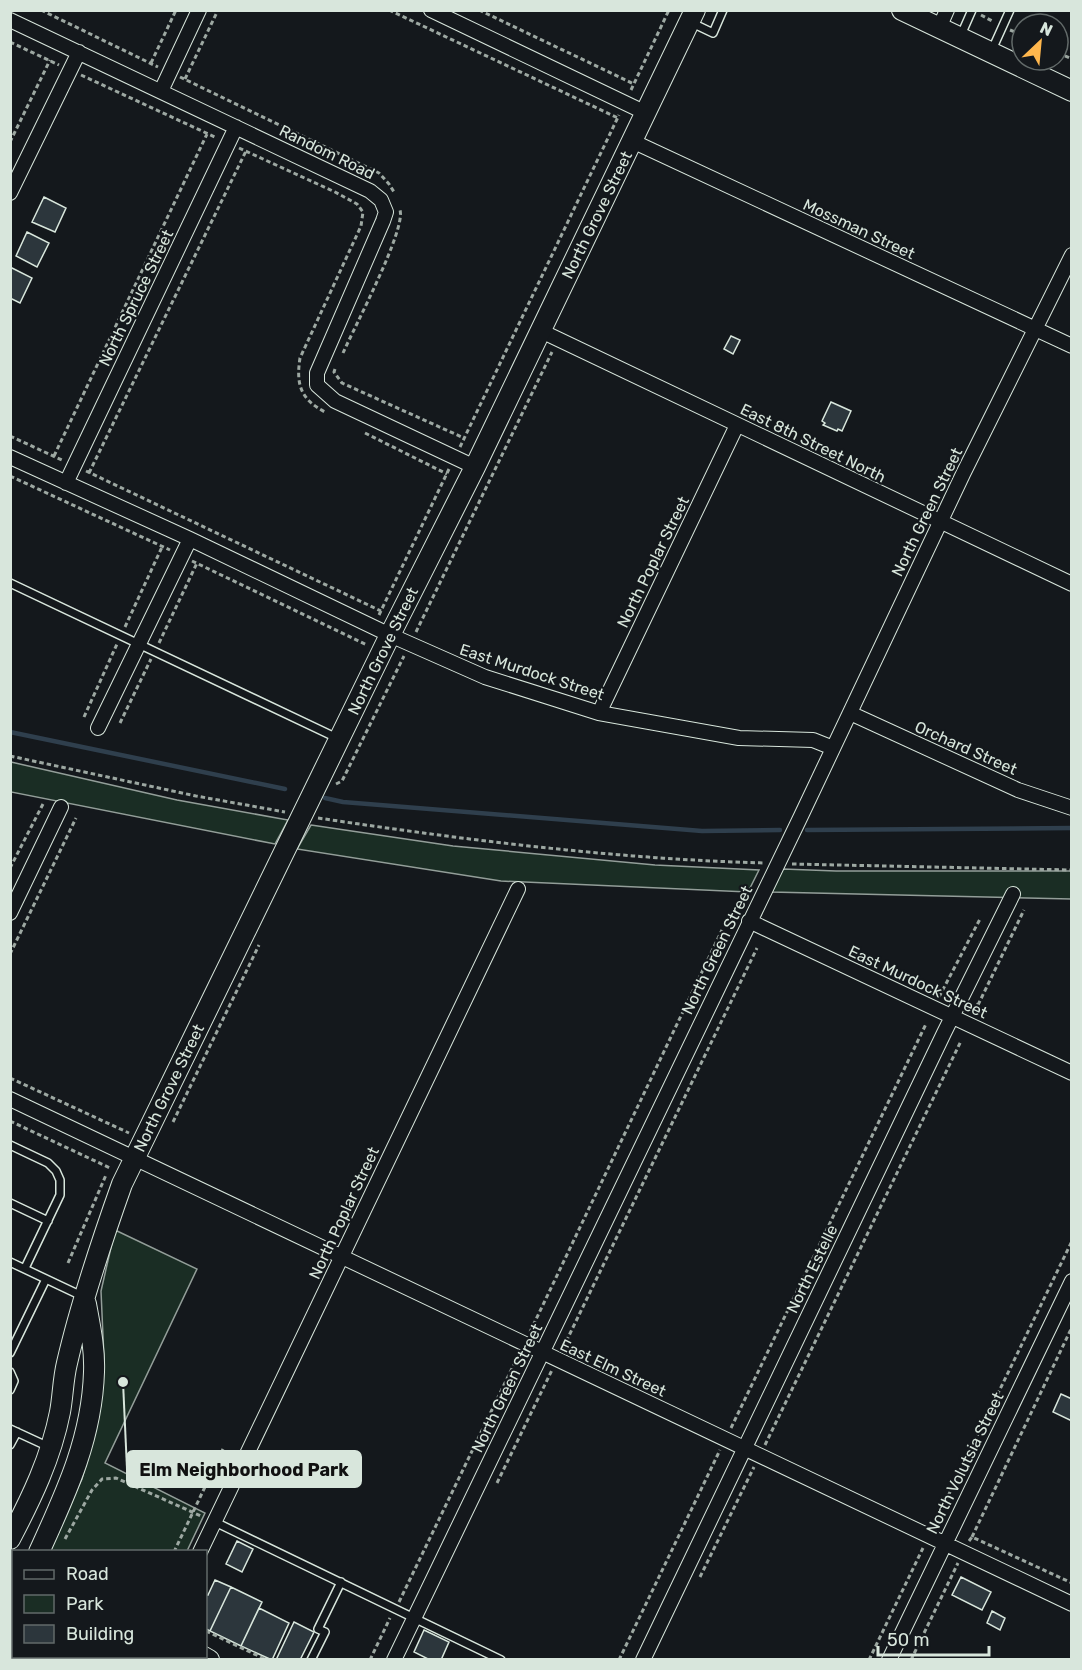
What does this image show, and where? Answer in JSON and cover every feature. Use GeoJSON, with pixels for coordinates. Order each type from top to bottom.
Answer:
{"type":"FeatureCollection","features":[{"type":"Feature","properties":{"kind":"street"},"geometry":{"type":"LineString","coordinates":[[161,91],[200,10]]}},
{"type":"Feature","properties":{"kind":"street"},"geometry":{"type":"LineString","coordinates":[[431,10],[646,113]]}},
{"type":"Feature","properties":{"kind":"street"},"geometry":{"type":"LineString","coordinates":[[902,10],[943,19],[960,38],[1071,91]]}},
{"type":"Feature","properties":{"kind":"street","name":"North Grove Street"},"geometry":{"type":"LineString","coordinates":[[10,1539],[43,1470],[59,1414],[67,1364],[85,1298],[122,1184],[390,635],[476,467],[692,16]]}},
{"type":"Feature","properties":{"kind":"street","name":"Random Road"},"geometry":{"type":"LineString","coordinates":[[10,20],[370,191],[381,200],[386,212],[317,373],[317,385],[335,401],[476,467]]}},
{"type":"Feature","properties":{"kind":"street"},"geometry":{"type":"LineString","coordinates":[[10,193],[78,52]]}},
{"type":"Feature","properties":{"kind":"street","name":"North Spruce Street"},"geometry":{"type":"LineString","coordinates":[[66,483],[236,127]]}},
{"type":"Feature","properties":{"kind":"street","name":"Mossman Street"},"geometry":{"type":"LineString","coordinates":[[632,141],[1071,346]]}},
{"type":"Feature","properties":{"kind":"street","name":"North Green Street"},"geometry":{"type":"LineString","coordinates":[[393,1659],[940,522],[1071,255]]}},
{"type":"Feature","properties":{"kind":"street","name":"East 8th Street North"},"geometry":{"type":"LineString","coordinates":[[541,332],[1071,584]]}},
{"type":"Feature","properties":{"kind":"street","name":"North Poplar Street"},"geometry":{"type":"LineString","coordinates":[[599,713],[737,425]]}},
{"type":"Feature","properties":{"kind":"street","name":"East Murdock Street"},"geometry":{"type":"LineString","coordinates":[[10,457],[484,677],[599,713],[739,738],[813,740],[833,748]]}},
{"type":"Feature","properties":{"kind":"street"},"geometry":{"type":"LineString","coordinates":[[98,728],[190,539]]}},
{"type":"Feature","properties":{"kind":"street","name":"Orchard Street"},"geometry":{"type":"LineString","coordinates":[[850,713],[1018,790],[1071,808]]}},
{"type":"Feature","properties":{"kind":"street"},"geometry":{"type":"LineString","coordinates":[[10,914],[61,807]]}},
{"type":"Feature","properties":{"kind":"street","name":"North Poplar Street"},"geometry":{"type":"LineString","coordinates":[[201,1550],[518,889]]}},
{"type":"Feature","properties":{"kind":"street","name":"North Estelle"},"geometry":{"type":"LineString","coordinates":[[643,1659],[1013,894]]}},
{"type":"Feature","properties":{"kind":"street","name":"East Murdock Street"},"geometry":{"type":"LineString","coordinates":[[749,921],[1071,1073]]}},
{"type":"Feature","properties":{"kind":"street","name":"East Elm Street"},"geometry":{"type":"LineString","coordinates":[[10,1099],[1071,1604]]}},
{"type":"Feature","properties":{"kind":"street","name":"North Volutsia Street"},"geometry":{"type":"LineString","coordinates":[[889,1659],[1071,1281]]}},
{"type":"Feature","properties":{"kind":"street","name":"North Grove Street"},"geometry":{"type":"LineString","coordinates":[[39,1550],[75,1471],[90,1409],[94,1372],[92,1340],[85,1298]]}},
{"type":"Feature","properties":{"kind":"lane"},"geometry":{"type":"LineString","coordinates":[[692,16],[713,33],[723,10]]}},
{"type":"Feature","properties":{"kind":"lane"},"geometry":{"type":"LineString","coordinates":[[960,38],[972,10]]}},
{"type":"Feature","properties":{"kind":"lane"},"geometry":{"type":"LineString","coordinates":[[991,52],[1010,10]]}},
{"type":"Feature","properties":{"kind":"lane"},"geometry":{"type":"LineString","coordinates":[[10,584],[339,739]]}},
{"type":"Feature","properties":{"kind":"lane"},"geometry":{"type":"LineString","coordinates":[[10,1145],[48,1163],[56,1171],[60,1180],[60,1195],[25,1269]]}},
{"type":"Feature","properties":{"kind":"lane"},"geometry":{"type":"LineString","coordinates":[[10,1203],[48,1221]]}},
{"type":"Feature","properties":{"kind":"lane"},"geometry":{"type":"LineString","coordinates":[[10,1262],[85,1298]]}},
{"type":"Feature","properties":{"kind":"lane"},"geometry":{"type":"LineString","coordinates":[[10,1353],[46,1279]]}},
{"type":"Feature","properties":{"kind":"lane"},"geometry":{"type":"LineString","coordinates":[[10,1372],[14,1381],[10,1390]]}},
{"type":"Feature","properties":{"kind":"lane"},"geometry":{"type":"LineString","coordinates":[[10,1444],[14,1430],[50,1447]]}},
{"type":"Feature","properties":{"kind":"lane"},"geometry":{"type":"LineString","coordinates":[[215,1522],[501,1659]]}},
{"type":"Feature","properties":{"kind":"lane"},"geometry":{"type":"LineString","coordinates":[[311,1659],[325,1632],[318,1629],[341,1582]]}},
{"type":"Feature","properties":{"kind":"path"},"geometry":{"type":"LineString","coordinates":[[41,10],[379,172],[389,183],[397,198]]}},
{"type":"Feature","properties":{"kind":"path"},"geometry":{"type":"LineString","coordinates":[[151,63],[176,10]]}},
{"type":"Feature","properties":{"kind":"path"},"geometry":{"type":"LineString","coordinates":[[185,80],[218,10]]}},
{"type":"Feature","properties":{"kind":"path"},"geometry":{"type":"LineString","coordinates":[[390,10],[618,118]]}},
{"type":"Feature","properties":{"kind":"path"},"geometry":{"type":"LineString","coordinates":[[479,10],[634,84]]}},
{"type":"Feature","properties":{"kind":"path"},"geometry":{"type":"LineString","coordinates":[[10,42],[357,204],[363,212],[361,226],[300,358],[298,378],[303,394],[312,405],[333,416]]}},
{"type":"Feature","properties":{"kind":"path"},"geometry":{"type":"LineString","coordinates":[[10,142],[50,60]]}},
{"type":"Feature","properties":{"kind":"path"},"geometry":{"type":"LineString","coordinates":[[54,456],[207,134]]}},
{"type":"Feature","properties":{"kind":"path"},"geometry":{"type":"LineString","coordinates":[[89,473],[246,151]]}},
{"type":"Feature","properties":{"kind":"path"},"geometry":{"type":"LineString","coordinates":[[399,206],[402,215],[391,250],[334,372],[342,383],[464,438]]}},
{"type":"Feature","properties":{"kind":"path"},"geometry":{"type":"LineString","coordinates":[[364,432],[447,474]]}},
{"type":"Feature","properties":{"kind":"path"},"geometry":{"type":"LineString","coordinates":[[10,436],[89,473],[390,635]]}},
{"type":"Feature","properties":{"kind":"path"},"geometry":{"type":"LineString","coordinates":[[10,476],[182,556],[390,635]]}},
{"type":"Feature","properties":{"kind":"path"},"geometry":{"type":"LineString","coordinates":[[10,756],[196,796],[302,815],[409,832],[516,845],[631,856],[777,864],[1071,870]]}},
{"type":"Feature","properties":{"kind":"path"},"geometry":{"type":"LineString","coordinates":[[10,868],[43,804]]}},
{"type":"Feature","properties":{"kind":"path"},"geometry":{"type":"LineString","coordinates":[[10,954],[76,818]]}},
{"type":"Feature","properties":{"kind":"path"},"geometry":{"type":"LineString","coordinates":[[978,1005],[1024,910]]}},
{"type":"Feature","properties":{"kind":"path"},"geometry":{"type":"LineString","coordinates":[[942,989],[980,919]]}},
{"type":"Feature","properties":{"kind":"path"},"geometry":{"type":"LineString","coordinates":[[370,1659],[722,930]]}},
{"type":"Feature","properties":{"kind":"path"},"geometry":{"type":"LineString","coordinates":[[495,1486],[757,948]]}},
{"type":"Feature","properties":{"kind":"path"},"geometry":{"type":"LineString","coordinates":[[619,1659],[926,1024]]}},
{"type":"Feature","properties":{"kind":"path"},"geometry":{"type":"LineString","coordinates":[[696,1584],[961,1041]]}},
{"type":"Feature","properties":{"kind":"path"},"geometry":{"type":"LineString","coordinates":[[10,1078],[129,1133]]}},
{"type":"Feature","properties":{"kind":"path"},"geometry":{"type":"LineString","coordinates":[[10,1121],[110,1168]]}},
{"type":"Feature","properties":{"kind":"path"},"geometry":{"type":"LineString","coordinates":[[868,1659],[1071,1241]]}},
{"type":"Feature","properties":{"kind":"path"},"geometry":{"type":"LineString","coordinates":[[911,1659],[972,1537],[1071,1327]]}},
{"type":"Feature","properties":{"kind":"path"},"geometry":{"type":"LineString","coordinates":[[174,1550],[223,1449]]}},
{"type":"Feature","properties":{"kind":"path"},"geometry":{"type":"LineString","coordinates":[[64,1541],[92,1490],[102,1479],[116,1478],[201,1516]]}},
{"type":"Feature","properties":{"kind":"path"},"geometry":{"type":"LineString","coordinates":[[972,1537],[1071,1584]]}},
{"type":"Feature","properties":{"kind":"path"},"geometry":{"type":"LineString","coordinates":[[207,1631],[267,1659]]}},
{"type":"Feature","properties":{"kind":"green space"},"geometry":{"type":"Polygon","coordinates":[[[11,762],[177,800],[288,820],[275,844],[11,792],[11,762]]]}},
{"type":"Feature","properties":{"kind":"green space"},"geometry":{"type":"Polygon","coordinates":[[[311,825],[453,846],[655,865],[759,870],[748,892],[501,881],[297,849],[311,825]]]}},
{"type":"Feature","properties":{"kind":"green space"},"geometry":{"type":"Polygon","coordinates":[[[783,869],[1071,871],[1071,899],[771,892],[783,869]]]}},
{"type":"Feature","properties":{"kind":"green space"},"geometry":{"type":"Polygon","coordinates":[[[115,1230],[197,1269],[105,1463],[205,1513],[187,1550],[51,1550],[57,1531],[82,1479],[101,1405],[104,1359],[101,1291],[115,1230]]]}},
{"type":"Feature","properties":{"kind":"building"},"geometry":{"type":"Polygon","coordinates":[[[44,197],[66,208],[55,232],[32,222],[44,197]]]}},
{"type":"Feature","properties":{"kind":"building"},"geometry":{"type":"Polygon","coordinates":[[[27,232],[49,243],[37,267],[16,256],[27,232]]]}},
{"type":"Feature","properties":{"kind":"building"},"geometry":{"type":"Polygon","coordinates":[[[10,267],[32,278],[20,303],[10,298],[10,267]]]}},
{"type":"Feature","properties":{"kind":"building"},"geometry":{"type":"Polygon","coordinates":[[[731,336],[740,340],[733,354],[724,349],[731,336]]]}},
{"type":"Feature","properties":{"kind":"building"},"geometry":{"type":"Polygon","coordinates":[[[831,402],[851,411],[842,431],[823,425],[825,423],[822,421],[831,402]]]}},
{"type":"Feature","properties":{"kind":"building"},"geometry":{"type":"Polygon","coordinates":[[[1061,1394],[1072,1399],[1072,1421],[1053,1412],[1061,1394]]]}},
{"type":"Feature","properties":{"kind":"building"},"geometry":{"type":"Polygon","coordinates":[[[237,1541],[253,1549],[242,1572],[226,1564],[237,1541]]]}},
{"type":"Feature","properties":{"kind":"building"},"geometry":{"type":"Polygon","coordinates":[[[961,1577],[991,1592],[982,1610],[952,1595],[961,1577]]]}},
{"type":"Feature","properties":{"kind":"building"},"geometry":{"type":"Polygon","coordinates":[[[215,1580],[231,1587],[210,1631],[207,1630],[208,1595],[215,1580]]]}},
{"type":"Feature","properties":{"kind":"building"},"geometry":{"type":"Polygon","coordinates":[[[231,1587],[262,1602],[241,1646],[210,1631],[231,1587]]]}},
{"type":"Feature","properties":{"kind":"building"},"geometry":{"type":"Polygon","coordinates":[[[259,1608],[289,1623],[272,1660],[241,1646],[259,1608]]]}},
{"type":"Feature","properties":{"kind":"building"},"geometry":{"type":"Polygon","coordinates":[[[992,1611],[1005,1618],[1000,1630],[987,1623],[992,1611]]]}},
{"type":"Feature","properties":{"kind":"building"},"geometry":{"type":"Polygon","coordinates":[[[294,1622],[314,1632],[300,1660],[276,1660],[294,1622]]]}},
{"type":"Feature","properties":{"kind":"building"},"geometry":{"type":"Polygon","coordinates":[[[424,1630],[449,1642],[441,1660],[430,1660],[414,1652],[424,1630]]]}},
{"type":"Feature","properties":{"kind":"waterway"},"geometry":{"type":"LineString","coordinates":[[10,732],[285,789]]}},
{"type":"Feature","properties":{"kind":"waterway"},"geometry":{"type":"LineString","coordinates":[[325,798],[343,802],[702,831],[780,830]]}},
{"type":"Feature","properties":{"kind":"waterway"},"geometry":{"type":"LineString","coordinates":[[807,830],[1072,828]]}},
{"type":"Feature","properties":{"kind":"place","name":"Elm Neighborhood Park"},"geometry":{"type":"Point","coordinates":[123,1382]}}]}
